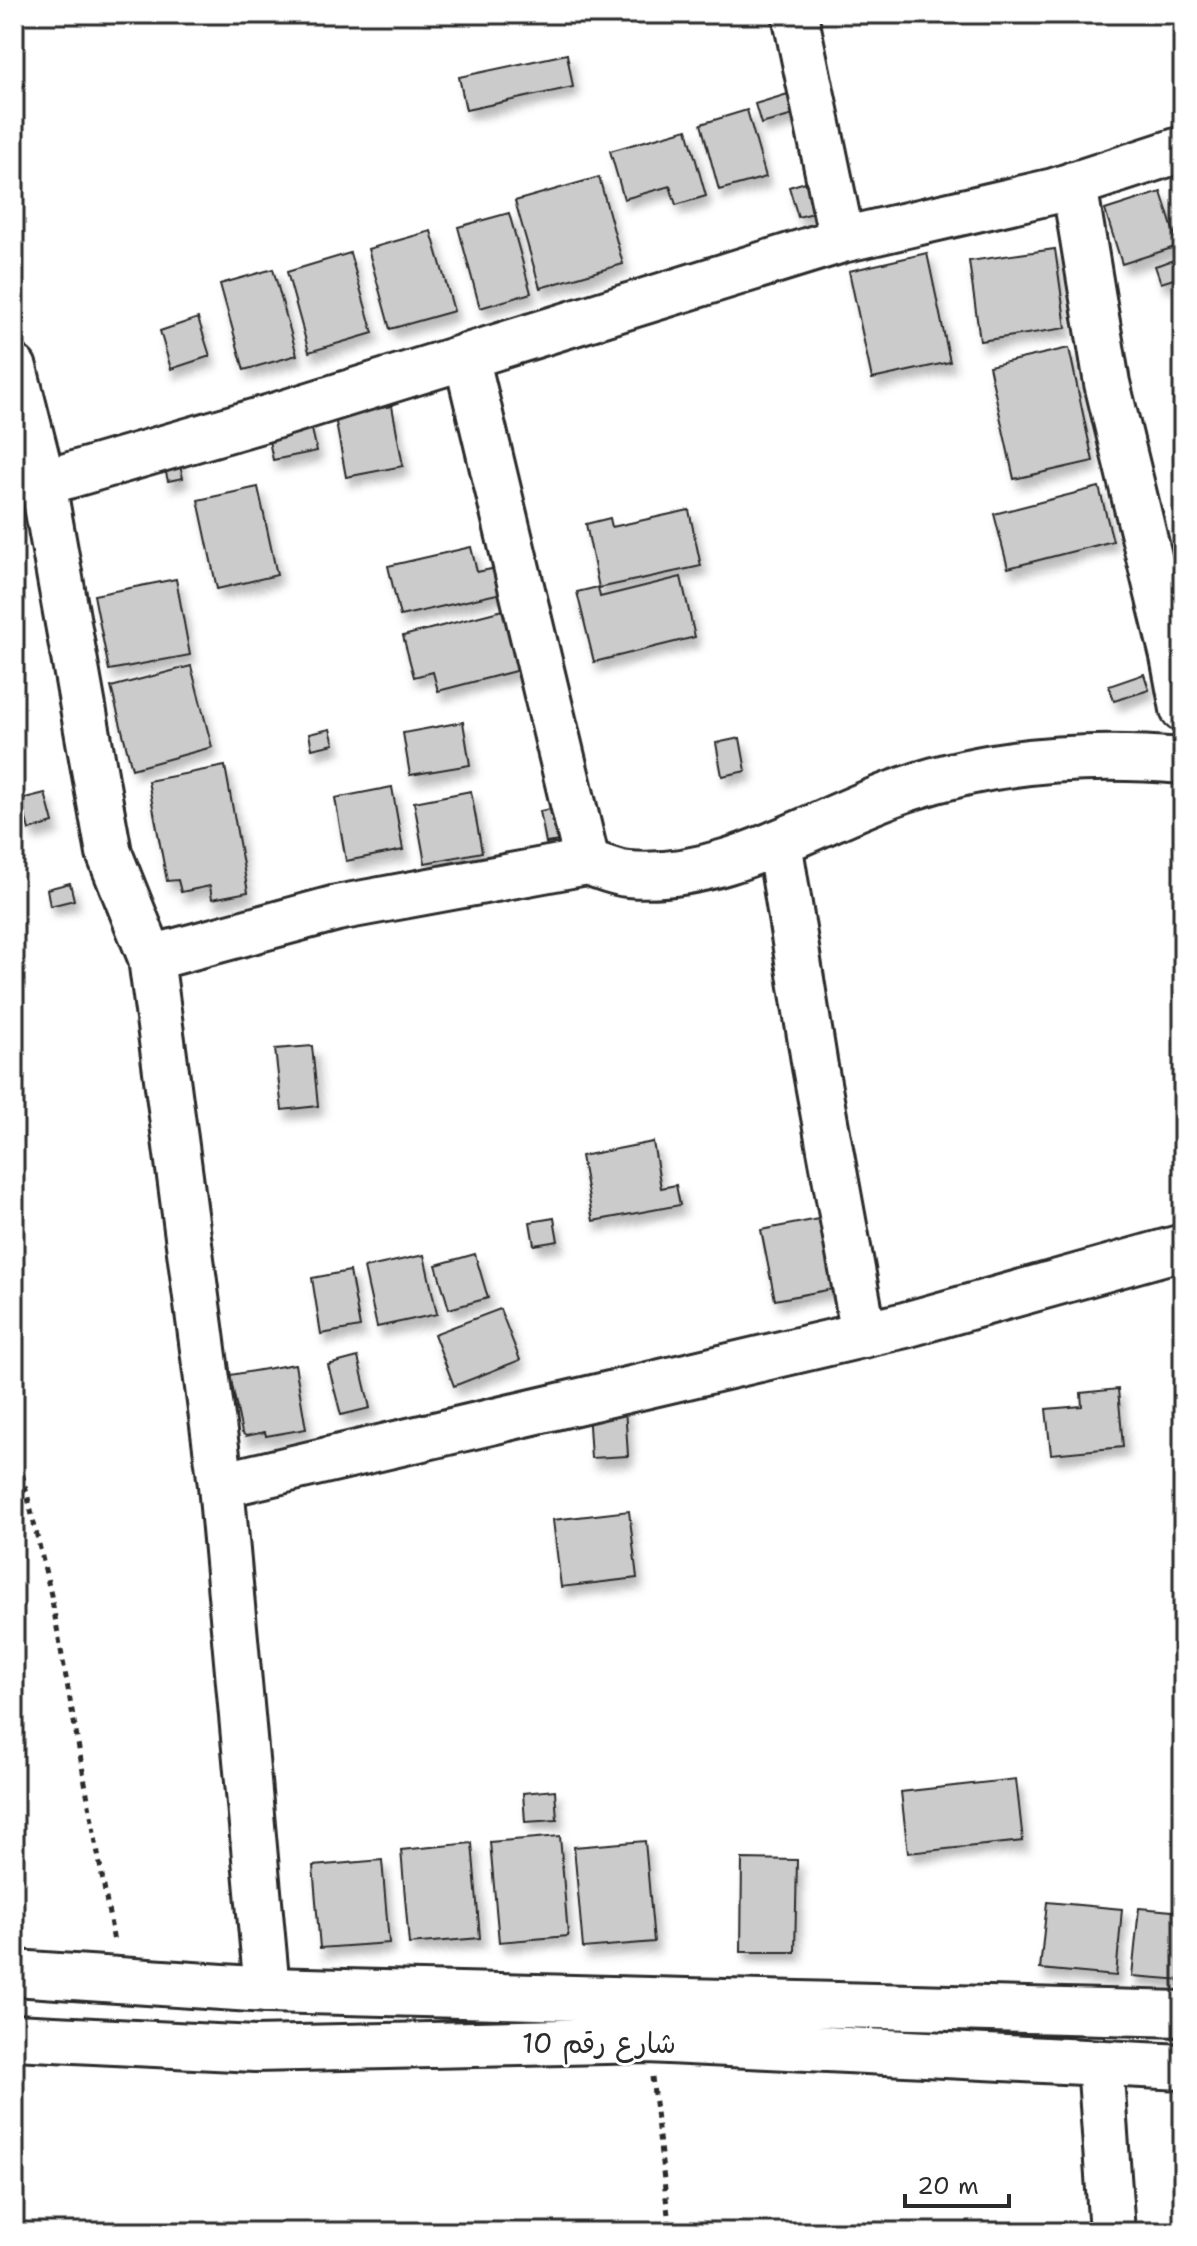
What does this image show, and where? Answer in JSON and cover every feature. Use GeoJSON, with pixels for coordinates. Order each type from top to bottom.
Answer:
{"type":"FeatureCollection","features":[{"type":"Feature","properties":{"kind":"street"},"geometry":{"type":"LineString","coordinates":[[795,14],[842,240]]}},
{"type":"Feature","properties":{"kind":"street"},"geometry":{"type":"LineString","coordinates":[[43,483],[271,417],[842,240],[1074,184],[1183,149]]}},
{"type":"Feature","properties":{"kind":"street"},"geometry":{"type":"LineString","coordinates":[[1074,184],[1107,383],[1183,709]]}},
{"type":"Feature","properties":{"kind":"street"},"geometry":{"type":"LineString","coordinates":[[466,356],[587,862]]}},
{"type":"Feature","properties":{"kind":"street"},"geometry":{"type":"LineString","coordinates":[[14,368],[43,483],[109,853],[151,958],[221,1485],[267,1990]]}},
{"type":"Feature","properties":{"kind":"street"},"geometry":{"type":"LineString","coordinates":[[151,958],[337,908],[587,862],[626,874],[676,873],[744,855],[907,788],[975,772],[1073,757],[1145,757],[1183,761]]}},
{"type":"Feature","properties":{"kind":"street"},"geometry":{"type":"LineString","coordinates":[[779,842],[815,1067],[864,1335]]}},
{"type":"Feature","properties":{"kind":"street"},"geometry":{"type":"LineString","coordinates":[[221,1485],[864,1335],[1183,1247]]}},
{"type":"Feature","properties":{"kind":"street","name":"شارع رقم 10"},"geometry":{"type":"LineString","coordinates":[[14,1973],[267,1990],[1183,2014]]}},
{"type":"Feature","properties":{"kind":"street","name":"شارع رقم 10"},"geometry":{"type":"LineString","coordinates":[[14,2037],[255,2049],[648,2040],[1183,2067]]}},
{"type":"Feature","properties":{"kind":"street"},"geometry":{"type":"LineString","coordinates":[[1100,2063],[1112,2232]]}},
{"type":"Feature","properties":{"kind":"path"},"geometry":{"type":"LineString","coordinates":[[14,1439],[51,1595],[122,1982]]}},
{"type":"Feature","properties":{"kind":"path"},"geometry":{"type":"LineString","coordinates":[[648,2040],[670,2232]]}},
{"type":"Feature","properties":{"kind":"building"},"geometry":{"type":"Polygon","coordinates":[[[567,54],[573,87],[466,110],[459,77],[567,54]]]}},
{"type":"Feature","properties":{"kind":"building"},"geometry":{"type":"Polygon","coordinates":[[[791,93],[797,114],[761,124],[755,104],[791,93]]]}},
{"type":"Feature","properties":{"kind":"building"},"geometry":{"type":"Polygon","coordinates":[[[747,110],[766,177],[719,190],[701,124],[747,110]]]}},
{"type":"Feature","properties":{"kind":"building"},"geometry":{"type":"Polygon","coordinates":[[[687,129],[706,196],[676,205],[670,186],[624,199],[610,151],[687,129]]]}},
{"type":"Feature","properties":{"kind":"building"},"geometry":{"type":"Polygon","coordinates":[[[599,177],[623,264],[540,288],[515,201],[599,177]]]}},
{"type":"Feature","properties":{"kind":"building"},"geometry":{"type":"Polygon","coordinates":[[[812,180],[821,211],[798,217],[789,187],[812,180]]]}},
{"type":"Feature","properties":{"kind":"building"},"geometry":{"type":"Polygon","coordinates":[[[1161,192],[1178,246],[1122,264],[1105,210],[1161,192]]]}},
{"type":"Feature","properties":{"kind":"building"},"geometry":{"type":"Polygon","coordinates":[[[509,213],[531,293],[480,308],[458,227],[509,213]]]}},
{"type":"Feature","properties":{"kind":"building"},"geometry":{"type":"Polygon","coordinates":[[[431,231],[454,311],[390,329],[368,249],[431,231]]]}},
{"type":"Feature","properties":{"kind":"building"},"geometry":{"type":"Polygon","coordinates":[[[1055,249],[1066,328],[980,341],[969,261],[1055,249]]]}},
{"type":"Feature","properties":{"kind":"building"},"geometry":{"type":"Polygon","coordinates":[[[350,253],[373,333],[309,352],[287,272],[350,253]]]}},
{"type":"Feature","properties":{"kind":"building"},"geometry":{"type":"Polygon","coordinates":[[[927,253],[950,362],[872,379],[849,271],[927,253]]]}},
{"type":"Feature","properties":{"kind":"building"},"geometry":{"type":"Polygon","coordinates":[[[1183,257],[1183,276],[1161,283],[1155,266],[1183,257]]]}},
{"type":"Feature","properties":{"kind":"building"},"geometry":{"type":"Polygon","coordinates":[[[273,269],[297,355],[244,370],[220,284],[273,269]]]}},
{"type":"Feature","properties":{"kind":"building"},"geometry":{"type":"Polygon","coordinates":[[[198,318],[210,356],[171,369],[160,331],[198,318]]]}},
{"type":"Feature","properties":{"kind":"building"},"geometry":{"type":"Polygon","coordinates":[[[1069,348],[1093,461],[1014,479],[989,366],[1069,348]]]}},
{"type":"Feature","properties":{"kind":"building"},"geometry":{"type":"Polygon","coordinates":[[[392,406],[403,466],[346,477],[335,417],[392,406]]]}},
{"type":"Feature","properties":{"kind":"building"},"geometry":{"type":"Polygon","coordinates":[[[310,421],[317,451],[273,460],[267,431],[310,421]]]}},
{"type":"Feature","properties":{"kind":"building"},"geometry":{"type":"Polygon","coordinates":[[[177,453],[183,478],[168,481],[162,457],[177,453]]]}},
{"type":"Feature","properties":{"kind":"building"},"geometry":{"type":"Polygon","coordinates":[[[258,487],[277,575],[217,589],[198,500],[258,487]]]}},
{"type":"Feature","properties":{"kind":"building"},"geometry":{"type":"Polygon","coordinates":[[[1099,487],[1113,541],[1008,568],[994,514],[1099,487]]]}},
{"type":"Feature","properties":{"kind":"building"},"geometry":{"type":"Polygon","coordinates":[[[689,510],[701,566],[599,588],[586,524],[610,518],[612,527],[689,510]]]}},
{"type":"Feature","properties":{"kind":"building"},"geometry":{"type":"Polygon","coordinates":[[[471,547],[477,572],[501,567],[506,592],[400,616],[388,566],[471,547]]]}},
{"type":"Feature","properties":{"kind":"building"},"geometry":{"type":"Polygon","coordinates":[[[681,577],[695,637],[594,662],[577,592],[598,587],[600,597],[681,577]]]}},
{"type":"Feature","properties":{"kind":"building"},"geometry":{"type":"Polygon","coordinates":[[[176,579],[190,655],[109,670],[94,595],[176,579]]]}},
{"type":"Feature","properties":{"kind":"building"},"geometry":{"type":"Polygon","coordinates":[[[503,610],[519,670],[438,691],[433,672],[414,677],[403,636],[503,610]]]}},
{"type":"Feature","properties":{"kind":"building"},"geometry":{"type":"Polygon","coordinates":[[[191,666],[212,747],[132,769],[111,687],[191,666]]]}},
{"type":"Feature","properties":{"kind":"building"},"geometry":{"type":"Polygon","coordinates":[[[1144,674],[1149,690],[1114,701],[1109,686],[1144,674]]]}},
{"type":"Feature","properties":{"kind":"building"},"geometry":{"type":"Polygon","coordinates":[[[463,722],[470,765],[410,775],[403,733],[463,722]]]}},
{"type":"Feature","properties":{"kind":"building"},"geometry":{"type":"Polygon","coordinates":[[[330,729],[334,744],[312,749],[309,734],[330,729]]]}},
{"type":"Feature","properties":{"kind":"building"},"geometry":{"type":"Polygon","coordinates":[[[740,738],[746,771],[722,776],[716,743],[740,738]]]}},
{"type":"Feature","properties":{"kind":"building"},"geometry":{"type":"Polygon","coordinates":[[[225,766],[248,892],[212,899],[210,886],[181,892],[178,880],[167,881],[148,781],[225,766]]]}},
{"type":"Feature","properties":{"kind":"building"},"geometry":{"type":"Polygon","coordinates":[[[392,787],[403,850],[346,861],[335,798],[392,787]]]}},
{"type":"Feature","properties":{"kind":"building"},"geometry":{"type":"Polygon","coordinates":[[[471,791],[482,852],[425,863],[414,802],[471,791]]]}},
{"type":"Feature","properties":{"kind":"building"},"geometry":{"type":"Polygon","coordinates":[[[45,793],[53,823],[29,830],[21,799],[45,793]]]}},
{"type":"Feature","properties":{"kind":"building"},"geometry":{"type":"Polygon","coordinates":[[[561,807],[566,840],[546,843],[540,811],[561,807]]]}},
{"type":"Feature","properties":{"kind":"building"},"geometry":{"type":"Polygon","coordinates":[[[70,883],[74,900],[50,906],[47,889],[70,883]]]}},
{"type":"Feature","properties":{"kind":"building"},"geometry":{"type":"Polygon","coordinates":[[[312,1046],[318,1106],[282,1110],[275,1049],[312,1046]]]}},
{"type":"Feature","properties":{"kind":"building"},"geometry":{"type":"Polygon","coordinates":[[[653,1142],[661,1188],[676,1185],[680,1205],[593,1221],[581,1156],[653,1142]]]}},
{"type":"Feature","properties":{"kind":"building"},"geometry":{"type":"Polygon","coordinates":[[[834,1216],[848,1286],[775,1300],[761,1230],[834,1216]]]}},
{"type":"Feature","properties":{"kind":"building"},"geometry":{"type":"Polygon","coordinates":[[[554,1218],[558,1241],[534,1245],[530,1222],[554,1218]]]}},
{"type":"Feature","properties":{"kind":"building"},"geometry":{"type":"Polygon","coordinates":[[[475,1254],[488,1298],[449,1309],[436,1265],[475,1254]]]}},
{"type":"Feature","properties":{"kind":"building"},"geometry":{"type":"Polygon","coordinates":[[[424,1255],[437,1314],[377,1327],[364,1268],[424,1255]]]}},
{"type":"Feature","properties":{"kind":"building"},"geometry":{"type":"Polygon","coordinates":[[[350,1271],[360,1327],[321,1334],[312,1278],[350,1271]]]}},
{"type":"Feature","properties":{"kind":"building"},"geometry":{"type":"Polygon","coordinates":[[[500,1309],[520,1360],[454,1386],[434,1334],[500,1309]]]}},
{"type":"Feature","properties":{"kind":"building"},"geometry":{"type":"Polygon","coordinates":[[[358,1357],[370,1408],[341,1415],[328,1365],[358,1357]]]}},
{"type":"Feature","properties":{"kind":"building"},"geometry":{"type":"Polygon","coordinates":[[[295,1364],[306,1429],[246,1436],[242,1433],[230,1375],[295,1364]]]}},
{"type":"Feature","properties":{"kind":"building"},"geometry":{"type":"Polygon","coordinates":[[[1118,1389],[1123,1447],[1051,1454],[1046,1409],[1082,1406],[1081,1393],[1118,1389]]]}},
{"type":"Feature","properties":{"kind":"building"},"geometry":{"type":"Polygon","coordinates":[[[625,1407],[628,1456],[591,1458],[588,1409],[625,1407]]]}},
{"type":"Feature","properties":{"kind":"building"},"geometry":{"type":"Polygon","coordinates":[[[629,1511],[637,1578],[561,1587],[553,1520],[629,1511]]]}},
{"type":"Feature","properties":{"kind":"building"},"geometry":{"type":"Polygon","coordinates":[[[1016,1779],[1023,1841],[908,1853],[901,1792],[1016,1779]]]}},
{"type":"Feature","properties":{"kind":"building"},"geometry":{"type":"Polygon","coordinates":[[[555,1790],[557,1820],[525,1822],[523,1793],[555,1790]]]}},
{"type":"Feature","properties":{"kind":"building"},"geometry":{"type":"Polygon","coordinates":[[[560,1836],[568,1936],[499,1942],[490,1842],[560,1836]]]}},
{"type":"Feature","properties":{"kind":"building"},"geometry":{"type":"Polygon","coordinates":[[[645,1841],[654,1942],[583,1948],[574,1847],[645,1841]]]}},
{"type":"Feature","properties":{"kind":"building"},"geometry":{"type":"Polygon","coordinates":[[[472,1843],[480,1938],[409,1944],[401,1850],[472,1843]]]}},
{"type":"Feature","properties":{"kind":"building"},"geometry":{"type":"Polygon","coordinates":[[[742,1859],[797,1860],[795,1952],[741,1952],[742,1859]]]}},
{"type":"Feature","properties":{"kind":"building"},"geometry":{"type":"Polygon","coordinates":[[[382,1860],[389,1943],[320,1948],[313,1866],[382,1860]]]}},
{"type":"Feature","properties":{"kind":"building"},"geometry":{"type":"Polygon","coordinates":[[[1047,1902],[1122,1909],[1116,1976],[1040,1969],[1047,1902]]]}},
{"type":"Feature","properties":{"kind":"building"},"geometry":{"type":"Polygon","coordinates":[[[1139,1908],[1183,1912],[1183,1980],[1132,1976],[1139,1908]]]}}]}
